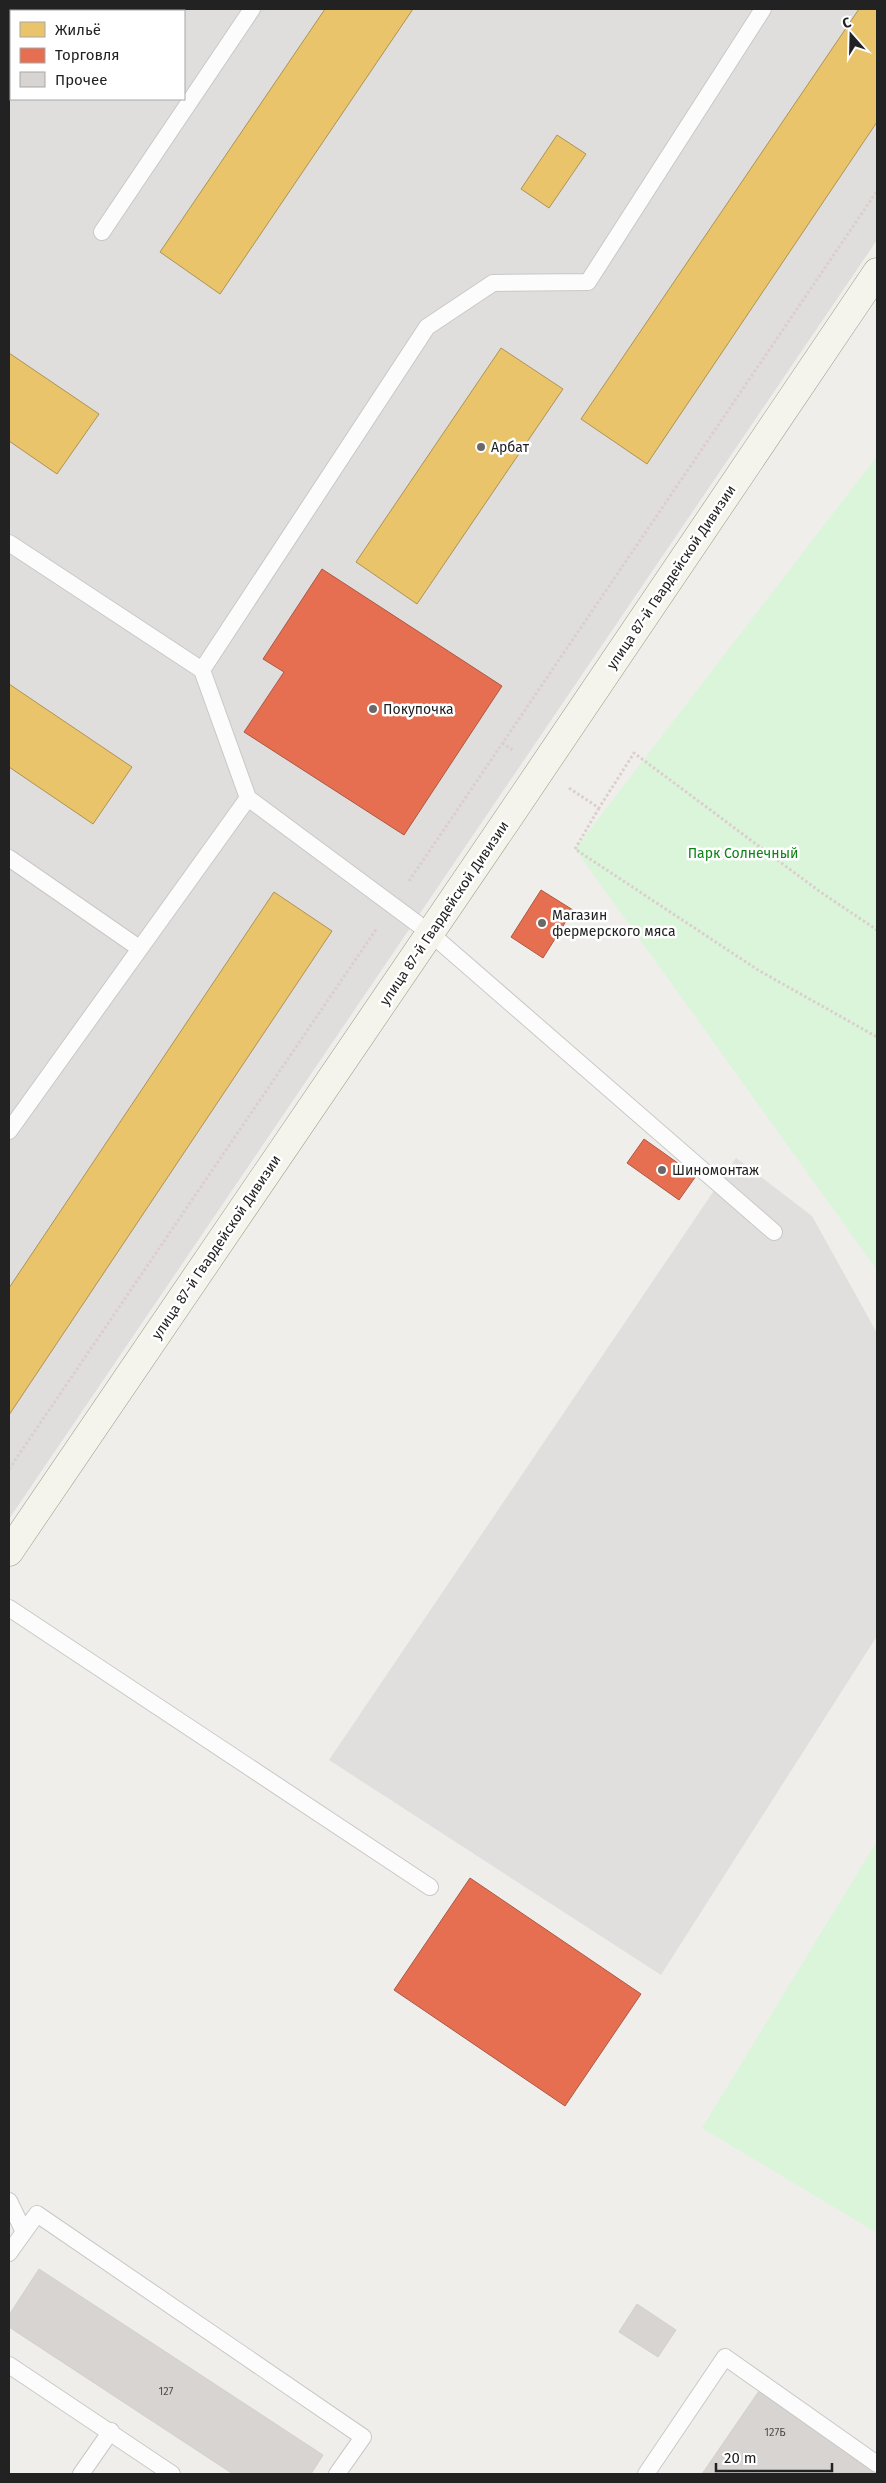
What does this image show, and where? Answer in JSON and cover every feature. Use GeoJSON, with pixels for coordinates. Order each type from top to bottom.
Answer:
{"type":"FeatureCollection","features":[{"type":"Feature","properties":{"kind":"street","name":"улица 87-й Гвардейской Дивизии"},"geometry":{"type":"LineString","coordinates":[[9,1552],[542,770],[877,272]]}},
{"type":"Feature","properties":{"kind":"lane"},"geometry":{"type":"LineString","coordinates":[[102,232],[252,9]]}},
{"type":"Feature","properties":{"kind":"lane"},"geometry":{"type":"LineString","coordinates":[[202,670],[427,327],[493,282],[588,282],[763,9]]}},
{"type":"Feature","properties":{"kind":"lane"},"geometry":{"type":"LineString","coordinates":[[9,542],[202,670],[248,798],[430,933],[774,1232]]}},
{"type":"Feature","properties":{"kind":"lane"},"geometry":{"type":"LineString","coordinates":[[9,1131],[248,798]]}},
{"type":"Feature","properties":{"kind":"lane"},"geometry":{"type":"LineString","coordinates":[[9,858],[139,948]]}},
{"type":"Feature","properties":{"kind":"lane"},"geometry":{"type":"LineString","coordinates":[[9,1608],[430,1887]]}},
{"type":"Feature","properties":{"kind":"lane"},"geometry":{"type":"LineString","coordinates":[[9,2201],[24,2232]]}},
{"type":"Feature","properties":{"kind":"lane"},"geometry":{"type":"LineString","coordinates":[[9,2253],[37,2214],[363,2437],[337,2474]]}},
{"type":"Feature","properties":{"kind":"lane"},"geometry":{"type":"LineString","coordinates":[[646,2474],[725,2357],[877,2464]]}},
{"type":"Feature","properties":{"kind":"lane"},"geometry":{"type":"LineString","coordinates":[[9,2365],[172,2474]]}},
{"type":"Feature","properties":{"kind":"lane"},"geometry":{"type":"LineString","coordinates":[[81,2474],[111,2432]]}},
{"type":"Feature","properties":{"kind":"path"},"geometry":{"type":"LineString","coordinates":[[9,1469],[877,192]]}},
{"type":"Feature","properties":{"kind":"path"},"geometry":{"type":"LineString","coordinates":[[502,743],[598,808]]}},
{"type":"Feature","properties":{"kind":"path"},"geometry":{"type":"LineString","coordinates":[[877,930],[819,891],[634,753],[598,808],[575,850],[758,970],[877,1037]]}},
{"type":"Feature","properties":{"kind":"shaded area"},"geometry":{"type":"Polygon","coordinates":[[[9,9],[877,9],[877,240],[9,1519],[9,9]]]}},
{"type":"Feature","properties":{"kind":"shaded area"},"geometry":{"type":"Polygon","coordinates":[[[736,1158],[812,1216],[877,1333],[877,1636],[661,1975],[329,1760],[736,1158]]]}},
{"type":"Feature","properties":{"kind":"green space","name":"Парк Солнечный"},"geometry":{"type":"Polygon","coordinates":[[[877,456],[877,1270],[575,849],[877,456]]]}},
{"type":"Feature","properties":{"kind":"green space"},"geometry":{"type":"Polygon","coordinates":[[[877,1841],[877,2233],[702,2128],[877,1841]]]}},
{"type":"Feature","properties":{"kind":"building: Жильё"},"geometry":{"type":"Polygon","coordinates":[[[325,9],[413,9],[220,294],[160,252],[325,9]]]}},
{"type":"Feature","properties":{"kind":"building: Жильё"},"geometry":{"type":"Polygon","coordinates":[[[859,9],[877,9],[877,122],[647,464],[581,419],[859,9]]]}},
{"type":"Feature","properties":{"kind":"building: Жильё"},"geometry":{"type":"Polygon","coordinates":[[[557,135],[586,154],[549,208],[521,189],[557,135]]]}},
{"type":"Feature","properties":{"kind":"building: Жильё"},"geometry":{"type":"Polygon","coordinates":[[[501,348],[563,389],[417,604],[356,562],[501,348]]]}},
{"type":"Feature","properties":{"kind":"building: Жильё"},"geometry":{"type":"Polygon","coordinates":[[[9,353],[99,414],[57,474],[9,441],[9,353]]]}},
{"type":"Feature","properties":{"kind":"building: Жильё"},"geometry":{"type":"Polygon","coordinates":[[[9,684],[132,767],[93,824],[9,767],[9,684]]]}},
{"type":"Feature","properties":{"kind":"building: Жильё"},"geometry":{"type":"Polygon","coordinates":[[[274,892],[332,931],[9,1415],[9,1288],[274,892]]]}},
{"type":"Feature","properties":{"kind":"building: Торговля","name":"Покупочка"},"geometry":{"type":"Polygon","coordinates":[[[322,569],[502,686],[404,835],[244,732],[284,672],[263,659],[322,569]]]}},
{"type":"Feature","properties":{"kind":"building: Торговля","name":"Магазин фермерского мяса"},"geometry":{"type":"Polygon","coordinates":[[[541,890],[573,910],[543,958],[511,937],[541,890]]]}},
{"type":"Feature","properties":{"kind":"building: Торговля","name":"Шиномонтаж"},"geometry":{"type":"Polygon","coordinates":[[[644,1139],[696,1176],[679,1200],[627,1163],[644,1139]]]}},
{"type":"Feature","properties":{"kind":"building: Торговля"},"geometry":{"type":"Polygon","coordinates":[[[470,1878],[641,1994],[565,2106],[394,1990],[470,1878]]]}},
{"type":"Feature","properties":{"kind":"building: Прочее"},"geometry":{"type":"Polygon","coordinates":[[[39,2269],[323,2455],[311,2474],[233,2474],[9,2327],[9,2315],[39,2269]]]}},
{"type":"Feature","properties":{"kind":"building: Прочее"},"geometry":{"type":"Polygon","coordinates":[[[637,2304],[676,2330],[658,2357],[619,2332],[637,2304]]]}},
{"type":"Feature","properties":{"kind":"building: Прочее"},"geometry":{"type":"Polygon","coordinates":[[[759,2391],[877,2472],[877,2474],[702,2474],[759,2391]]]}},
{"type":"Feature","properties":{"kind":"place","name":"Арбат"},"geometry":{"type":"Point","coordinates":[481,447]}},
{"type":"Feature","properties":{"kind":"place","name":"Покупочка"},"geometry":{"type":"Point","coordinates":[373,709]}},
{"type":"Feature","properties":{"kind":"place","name":"Магазин фермерского мяса"},"geometry":{"type":"Point","coordinates":[542,923]}},
{"type":"Feature","properties":{"kind":"place","name":"Шиномонтаж"},"geometry":{"type":"Point","coordinates":[662,1170]}}]}
